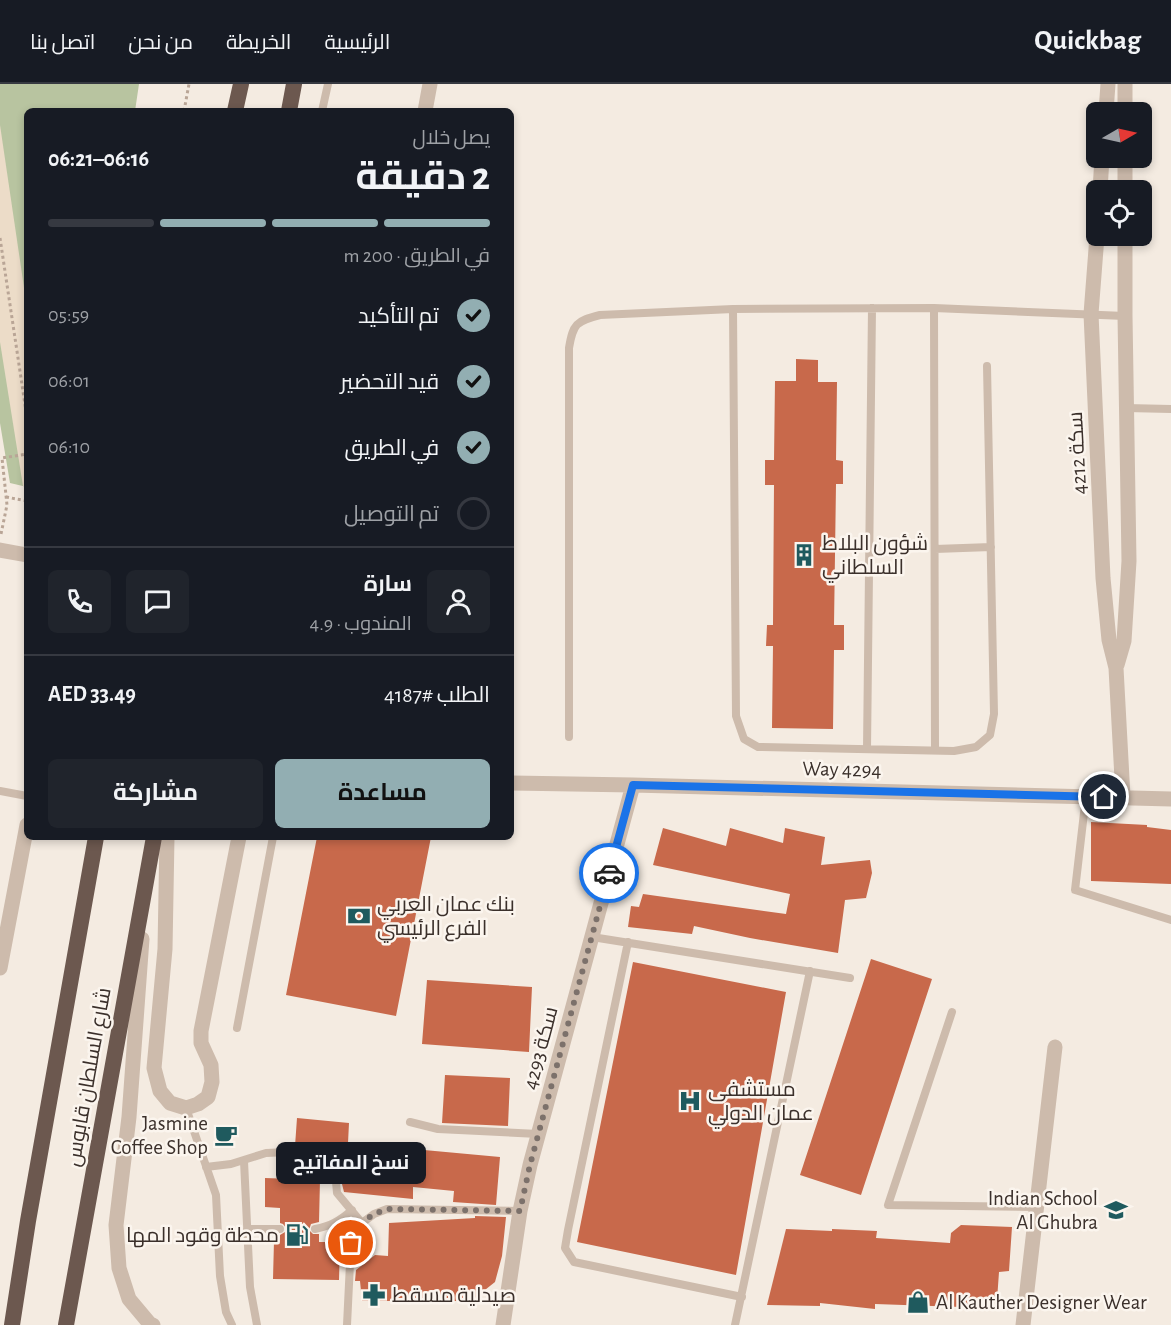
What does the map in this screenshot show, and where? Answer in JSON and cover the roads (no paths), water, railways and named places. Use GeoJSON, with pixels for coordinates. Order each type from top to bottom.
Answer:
{"type":"FeatureCollection","features":[{"type":"Feature","properties":{"kind":"highway"},"geometry":{"type":"LineString","coordinates":[[236,108],[241,84]]}},
{"type":"Feature","properties":{"kind":"highway"},"geometry":{"type":"LineString","coordinates":[[290,108],[294,84]]}},
{"type":"Feature","properties":{"kind":"highway","name":"شارع السلطان قابوس"},"geometry":{"type":"LineString","coordinates":[[12,1325],[28,1221],[95,840]]}},
{"type":"Feature","properties":{"kind":"highway","name":"شارع السلطان قابوس"},"geometry":{"type":"LineString","coordinates":[[66,1325],[153,840]]}},
{"type":"Feature","properties":{"kind":"highway"},"geometry":{"type":"LineString","coordinates":[[3,1325],[28,1221]]}},
{"type":"Feature","properties":{"kind":"street"},"geometry":{"type":"LineString","coordinates":[[426,108],[430,84]]}},
{"type":"Feature","properties":{"kind":"street"},"geometry":{"type":"LineString","coordinates":[[1107,102],[1108,84]]}},
{"type":"Feature","properties":{"kind":"street"},"geometry":{"type":"LineString","coordinates":[[1125,84],[1125,102]]}},
{"type":"Feature","properties":{"kind":"street","name":"سكة 4212"},"geometry":{"type":"LineString","coordinates":[[1096,246],[1091,314],[1103,578],[1110,640],[1116,668],[1123,797]]}},
{"type":"Feature","properties":{"kind":"street","name":"سكة 4212"},"geometry":{"type":"LineString","coordinates":[[1116,668],[1124,641],[1129,561],[1125,246]]}},
{"type":"Feature","properties":{"kind":"street"},"geometry":{"type":"LineString","coordinates":[[0,550],[23,556]]}},
{"type":"Feature","properties":{"kind":"street"},"geometry":{"type":"LineString","coordinates":[[1103,578],[1127,590]]}},
{"type":"Feature","properties":{"kind":"street","name":"Way 4294"},"geometry":{"type":"LineString","coordinates":[[514,783],[1171,798]]}},
{"type":"Feature","properties":{"kind":"street","name":"سكة 4293"},"geometry":{"type":"LineString","coordinates":[[503,1325],[520,1211],[538,1134],[633,785]]}},
{"type":"Feature","properties":{"kind":"street"},"geometry":{"type":"LineString","coordinates":[[0,968],[24,840]]}},
{"type":"Feature","properties":{"kind":"street"},"geometry":{"type":"LineString","coordinates":[[166,840],[165,949],[154,1068],[160,1091],[170,1103],[186,1108],[208,1097],[212,1082],[211,1065],[201,1043],[201,1031],[238,840]]}},
{"type":"Feature","properties":{"kind":"street"},"geometry":{"type":"LineString","coordinates":[[147,876],[129,1117],[116,1225],[119,1268],[129,1299],[153,1325]]}},
{"type":"Feature","properties":{"kind":"street"},"geometry":{"type":"LineString","coordinates":[[1023,1325],[1055,1047]]}},
{"type":"Feature","properties":{"kind":"lane"},"geometry":{"type":"LineString","coordinates":[[323,108],[328,84]]}},
{"type":"Feature","properties":{"kind":"lane"},"geometry":{"type":"LineString","coordinates":[[867,749],[872,308]]}},
{"type":"Feature","properties":{"kind":"lane"},"geometry":{"type":"LineString","coordinates":[[934,308],[935,750]]}},
{"type":"Feature","properties":{"kind":"lane"},"geometry":{"type":"LineString","coordinates":[[569,737],[569,348],[572,331],[582,320],[600,315],[733,309],[934,308],[1125,316]]}},
{"type":"Feature","properties":{"kind":"lane"},"geometry":{"type":"LineString","coordinates":[[733,309],[736,716],[744,739],[758,747],[954,751],[976,747],[990,735],[994,714],[987,366]]}},
{"type":"Feature","properties":{"kind":"lane"},"geometry":{"type":"LineString","coordinates":[[1126,408],[1171,409]]}},
{"type":"Feature","properties":{"kind":"lane"},"geometry":{"type":"LineString","coordinates":[[934,549],[991,547]]}},
{"type":"Feature","properties":{"kind":"lane"},"geometry":{"type":"LineString","coordinates":[[0,791],[24,795]]}},
{"type":"Feature","properties":{"kind":"lane"},"geometry":{"type":"LineString","coordinates":[[1086,796],[1075,890],[1171,920]]}},
{"type":"Feature","properties":{"kind":"lane"},"geometry":{"type":"LineString","coordinates":[[237,1028],[272,840]]}},
{"type":"Feature","properties":{"kind":"lane"},"geometry":{"type":"LineString","coordinates":[[592,937],[850,978]]}},
{"type":"Feature","properties":{"kind":"lane"},"geometry":{"type":"LineString","coordinates":[[628,942],[565,1248],[573,1262],[742,1298]]}},
{"type":"Feature","properties":{"kind":"lane"},"geometry":{"type":"LineString","coordinates":[[735,1325],[810,972]]}},
{"type":"Feature","properties":{"kind":"lane"},"geometry":{"type":"LineString","coordinates":[[952,1012],[888,1205],[1037,1207]]}},
{"type":"Feature","properties":{"kind":"lane"},"geometry":{"type":"LineString","coordinates":[[186,1108],[216,1195],[220,1276],[226,1312],[232,1325]]}},
{"type":"Feature","properties":{"kind":"lane"},"geometry":{"type":"LineString","coordinates":[[410,1122],[438,1129],[538,1134]]}},
{"type":"Feature","properties":{"kind":"lane"},"geometry":{"type":"LineString","coordinates":[[206,1167],[231,1164],[266,1154],[289,1152],[321,1155],[327,1162],[336,1182],[337,1193],[362,1223]]}},
{"type":"Feature","properties":{"kind":"lane"},"geometry":{"type":"LineString","coordinates":[[244,1161],[250,1287],[257,1325]]}},
{"type":"Feature","properties":{"kind":"lane"},"geometry":{"type":"LineString","coordinates":[[346,1325],[351,1243],[362,1223],[374,1214],[387,1209],[520,1211]]}},
{"type":"Feature","properties":{"kind":"lane"},"geometry":{"type":"LineString","coordinates":[[315,1228],[329,1226],[341,1220],[352,1210]]}},
{"type":"Feature","properties":{"kind":"lane"},"geometry":{"type":"LineString","coordinates":[[247,1229],[280,1229]]}},
{"type":"Feature","properties":{"kind":"place","name":"شؤون البلاط السلطاني"},"geometry":{"type":"Point","coordinates":[804,555]}},
{"type":"Feature","properties":{"kind":"place","name":"بنك عمان العربي الفرع الرئيسي"},"geometry":{"type":"Point","coordinates":[359,916]}},
{"type":"Feature","properties":{"kind":"place","name":"مستشفى عمان الدولي"},"geometry":{"type":"Point","coordinates":[690,1101]}},
{"type":"Feature","properties":{"kind":"place","name":"Jasmine Coffee Shop"},"geometry":{"type":"Point","coordinates":[226,1135]}},
{"type":"Feature","properties":{"kind":"place","name":"Indian School Al Ghubra"},"geometry":{"type":"Point","coordinates":[1116,1210]}},
{"type":"Feature","properties":{"kind":"place","name":"محطة وقود المها"},"geometry":{"type":"Point","coordinates":[297,1235]}},
{"type":"Feature","properties":{"kind":"place","name":"نسخ المفاتيح"},"geometry":{"type":"Point","coordinates":[351,1243]}},
{"type":"Feature","properties":{"kind":"place","name":"صيدلية مسقط"},"geometry":{"type":"Point","coordinates":[374,1295]}},
{"type":"Feature","properties":{"kind":"place","name":"Al Kauther Designer Wear"},"geometry":{"type":"Point","coordinates":[918,1302]}}]}
